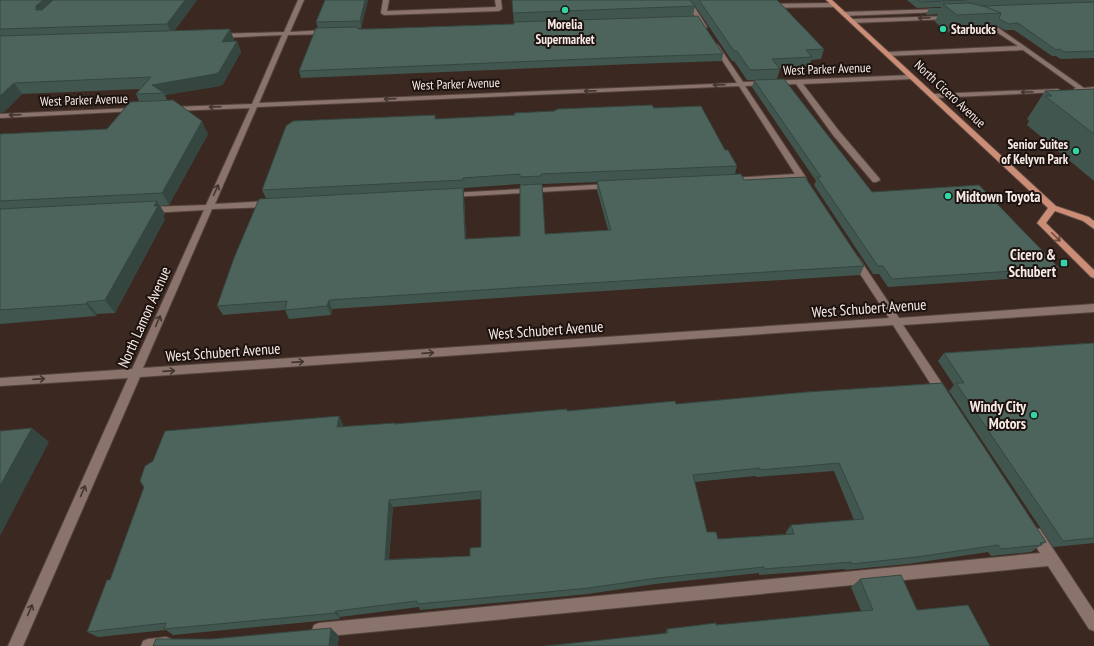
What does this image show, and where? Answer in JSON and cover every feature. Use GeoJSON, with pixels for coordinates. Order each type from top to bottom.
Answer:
{"type":"FeatureCollection","features":[{"type":"Feature","properties":{"kind":"main road","name":"North Cicero Avenue"},"geometry":{"type":"LineString","coordinates":[[829,0],[1053,208],[1086,219],[1094,226]]}},
{"type":"Feature","properties":{"kind":"main road"},"geometry":{"type":"LineString","coordinates":[[1053,208],[1041,222],[1094,275]]}},
{"type":"Feature","properties":{"kind":"street","name":"North Lamon Avenue"},"geometry":{"type":"LineString","coordinates":[[14,646],[301,0]]}},
{"type":"Feature","properties":{"kind":"street"},"geometry":{"type":"LineString","coordinates":[[386,0],[384,13],[499,9],[498,0]]}},
{"type":"Feature","properties":{"kind":"street"},"geometry":{"type":"LineString","coordinates":[[687,0],[695,19],[709,35],[809,190]]}},
{"type":"Feature","properties":{"kind":"street"},"geometry":{"type":"LineString","coordinates":[[746,0],[758,6],[834,5]]}},
{"type":"Feature","properties":{"kind":"street"},"geometry":{"type":"LineString","coordinates":[[844,14],[950,10]]}},
{"type":"Feature","properties":{"kind":"street"},"geometry":{"type":"LineString","coordinates":[[852,21],[955,17]]}},
{"type":"Feature","properties":{"kind":"street"},"geometry":{"type":"LineString","coordinates":[[976,18],[988,23],[1083,90]]}},
{"type":"Feature","properties":{"kind":"street"},"geometry":{"type":"LineString","coordinates":[[214,36],[335,32]]}},
{"type":"Feature","properties":{"kind":"street"},"geometry":{"type":"LineString","coordinates":[[888,54],[1024,48]]}},
{"type":"Feature","properties":{"kind":"street","name":"West Parker Avenue"},"geometry":{"type":"LineString","coordinates":[[163,109],[912,77]]}},
{"type":"Feature","properties":{"kind":"street"},"geometry":{"type":"LineString","coordinates":[[798,82],[836,133],[876,180]]}},
{"type":"Feature","properties":{"kind":"street"},"geometry":{"type":"LineString","coordinates":[[933,96],[1094,89]]}},
{"type":"Feature","properties":{"kind":"street","name":"West Parker Avenue"},"geometry":{"type":"LineString","coordinates":[[0,116],[140,110]]}},
{"type":"Feature","properties":{"kind":"street"},"geometry":{"type":"LineString","coordinates":[[721,180],[801,176]]}},
{"type":"Feature","properties":{"kind":"street"},"geometry":{"type":"LineString","coordinates":[[444,195],[618,186]]}},
{"type":"Feature","properties":{"kind":"street"},"geometry":{"type":"LineString","coordinates":[[141,211],[277,204]]}},
{"type":"Feature","properties":{"kind":"street"},"geometry":{"type":"LineString","coordinates":[[853,256],[952,406]]}},
{"type":"Feature","properties":{"kind":"street","name":"West Schubert Avenue"},"geometry":{"type":"LineString","coordinates":[[0,382],[1094,308]]}},
{"type":"Feature","properties":{"kind":"street"},"geometry":{"type":"LineString","coordinates":[[1030,526],[1094,624]]}},
{"type":"Feature","properties":{"kind":"street"},"geometry":{"type":"LineString","coordinates":[[306,631],[1052,559]]}},
{"type":"Feature","properties":{"kind":"street"},"geometry":{"type":"LineString","coordinates":[[148,646],[179,643]]}},
{"type":"Feature","properties":{"kind":"building"},"geometry":{"type":"Polygon","coordinates":[[[0,0],[43,0],[36,6],[36,10],[42,10],[53,0],[185,0],[167,24],[0,29],[0,0]]]}},
{"type":"Feature","properties":{"kind":"building"},"geometry":{"type":"Polygon","coordinates":[[[325,0],[365,0],[360,21],[316,22],[325,0]]]}},
{"type":"Feature","properties":{"kind":"building"},"geometry":{"type":"Polygon","coordinates":[[[512,0],[690,0],[695,6],[513,13],[512,0]]]}},
{"type":"Feature","properties":{"kind":"building"},"geometry":{"type":"Polygon","coordinates":[[[699,0],[777,0],[824,49],[806,50],[812,57],[772,59],[780,69],[750,70],[737,51],[734,51],[699,0]]]}},
{"type":"Feature","properties":{"kind":"building"},"geometry":{"type":"Polygon","coordinates":[[[918,0],[966,0],[920,2],[918,0]]]}},
{"type":"Feature","properties":{"kind":"building"},"geometry":{"type":"Polygon","coordinates":[[[1094,2],[1094,51],[1064,52],[1060,49],[1056,50],[1018,23],[1009,24],[999,19],[1001,13],[983,6],[1094,2]]]}},
{"type":"Feature","properties":{"kind":"building"},"geometry":{"type":"Polygon","coordinates":[[[970,3],[1001,13],[957,15],[943,4],[970,3]]]}},
{"type":"Feature","properties":{"kind":"building"},"geometry":{"type":"Polygon","coordinates":[[[698,16],[723,54],[299,71],[316,28],[358,27],[358,29],[371,29],[514,24],[514,22],[698,16]]]}},
{"type":"Feature","properties":{"kind":"building"},"geometry":{"type":"Polygon","coordinates":[[[230,29],[222,42],[237,41],[219,72],[215,74],[152,85],[164,93],[136,94],[151,77],[14,83],[0,96],[0,36],[230,29]]]}},
{"type":"Feature","properties":{"kind":"building","name":"Midtown Toyota"},"geometry":{"type":"Polygon","coordinates":[[[784,79],[872,192],[979,185],[1059,268],[892,279],[883,266],[878,266],[817,177],[821,177],[754,80],[784,79]]]}},
{"type":"Feature","properties":{"kind":"building"},"geometry":{"type":"Polygon","coordinates":[[[1094,89],[1094,134],[1045,96],[1052,96],[1045,91],[1094,89]]]}},
{"type":"Feature","properties":{"kind":"building"},"geometry":{"type":"Polygon","coordinates":[[[173,100],[202,121],[162,193],[0,201],[0,134],[107,129],[130,102],[173,100]]]}},
{"type":"Feature","properties":{"kind":"building"},"geometry":{"type":"Polygon","coordinates":[[[652,105],[654,108],[701,106],[725,150],[728,150],[737,166],[541,174],[541,176],[520,177],[520,174],[463,178],[463,180],[262,190],[286,126],[293,121],[435,115],[435,119],[515,115],[514,113],[554,111],[558,109],[652,105]]]}},
{"type":"Feature","properties":{"kind":"building"},"geometry":{"type":"Polygon","coordinates":[[[741,174],[744,180],[805,177],[864,266],[329,300],[327,306],[285,310],[287,301],[217,306],[234,258],[259,199],[463,188],[465,239],[520,236],[520,185],[542,184],[545,234],[611,230],[597,181],[741,174]]]}},
{"type":"Feature","properties":{"kind":"building"},"geometry":{"type":"Polygon","coordinates":[[[157,201],[154,206],[158,206],[105,300],[87,302],[86,304],[0,310],[0,209],[157,201]]]}},
{"type":"Feature","properties":{"kind":"building","name":"Windy City Motors"},"geometry":{"type":"Polygon","coordinates":[[[1094,343],[1094,538],[1063,541],[956,383],[964,383],[944,353],[1094,343]]]}},
{"type":"Feature","properties":{"kind":"building"},"geometry":{"type":"Polygon","coordinates":[[[942,383],[1046,542],[1040,543],[1042,545],[1001,549],[998,545],[917,557],[851,564],[851,562],[764,569],[764,567],[657,578],[589,588],[417,604],[417,601],[336,611],[335,613],[164,629],[166,623],[87,632],[107,580],[110,580],[144,487],[140,481],[145,466],[153,461],[165,431],[339,416],[337,427],[395,424],[675,401],[676,404],[807,392],[942,383]],[[839,463],[760,470],[760,468],[693,475],[707,532],[716,532],[718,539],[794,534],[791,525],[864,519],[839,463]],[[481,491],[389,500],[385,560],[470,556],[470,548],[481,547],[481,491]]]}},
{"type":"Feature","properties":{"kind":"building"},"geometry":{"type":"Polygon","coordinates":[[[32,428],[0,486],[0,431],[32,428]]]}},
{"type":"Feature","properties":{"kind":"building"},"geometry":{"type":"Polygon","coordinates":[[[901,575],[917,610],[968,605],[990,646],[545,646],[668,633],[667,629],[716,623],[716,625],[873,610],[860,579],[901,575]]]}},
{"type":"Feature","properties":{"kind":"building"},"geometry":{"type":"Polygon","coordinates":[[[331,628],[329,646],[153,646],[156,639],[212,639],[331,628]]]}},
{"type":"Feature","properties":{"kind":"place","name":"Morelia Supermarket"},"geometry":{"type":"Point","coordinates":[565,10]}},
{"type":"Feature","properties":{"kind":"place","name":"Starbucks"},"geometry":{"type":"Point","coordinates":[943,29]}},
{"type":"Feature","properties":{"kind":"place","name":"Senior Suites of Kelyvn Park"},"geometry":{"type":"Point","coordinates":[1076,151]}},
{"type":"Feature","properties":{"kind":"place","name":"Midtown Toyota"},"geometry":{"type":"Point","coordinates":[948,196]}},
{"type":"Feature","properties":{"kind":"place","name":"Cicero & Schubert"},"geometry":{"type":"Point","coordinates":[1064,263]}},
{"type":"Feature","properties":{"kind":"place","name":"Windy City Motors"},"geometry":{"type":"Point","coordinates":[1034,415]}}]}
